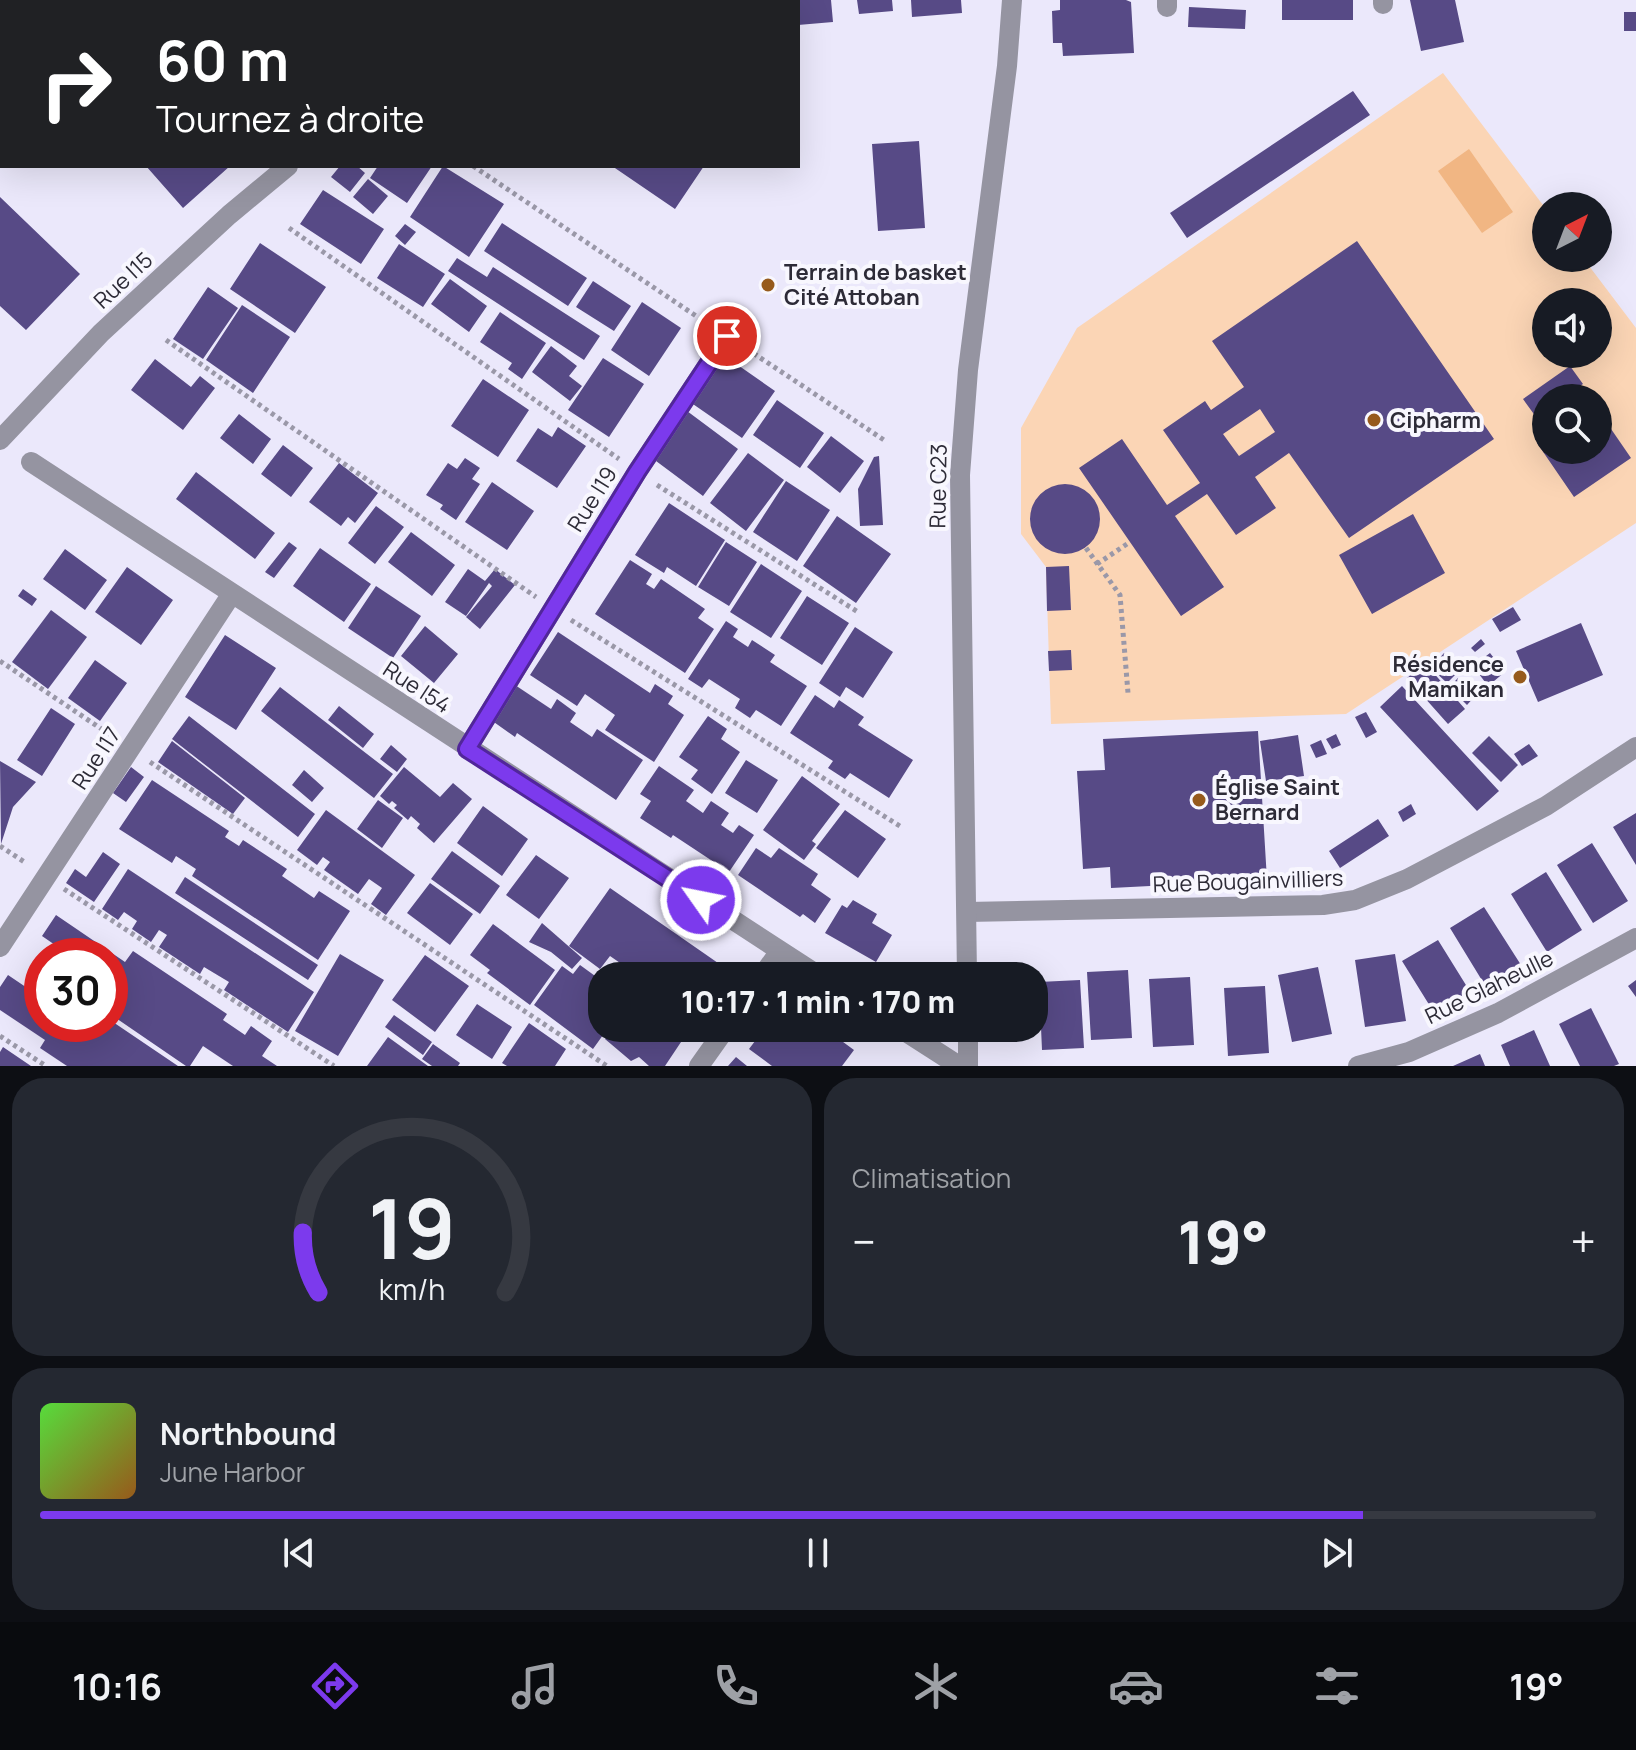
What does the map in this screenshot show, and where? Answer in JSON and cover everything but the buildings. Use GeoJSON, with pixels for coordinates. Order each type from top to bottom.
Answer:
{"type":"FeatureCollection","features":[{"type":"Feature","properties":{"kind":"street","name":"Rue C23"},"geometry":{"type":"LineString","coordinates":[[967,962],[960,475],[968,370],[1007,66],[1012,0]]}},
{"type":"Feature","properties":{"kind":"street","name":"Rue I15"},"geometry":{"type":"LineString","coordinates":[[0,440],[101,333],[229,215],[286,168]]}},
{"type":"Feature","properties":{"kind":"street","name":"Rue I19"},"geometry":{"type":"LineString","coordinates":[[467,749],[637,472],[727,336]]}},
{"type":"Feature","properties":{"kind":"street","name":"Rue I54"},"geometry":{"type":"LineString","coordinates":[[31,462],[797,962]]}},
{"type":"Feature","properties":{"kind":"street","name":"Rue I17"},"geometry":{"type":"LineString","coordinates":[[0,947],[231,595]]}},
{"type":"Feature","properties":{"kind":"street","name":"Rue Bougainvilliers"},"geometry":{"type":"LineString","coordinates":[[967,912],[1323,905],[1355,900],[1407,879],[1546,806],[1636,747]]}},
{"type":"Feature","properties":{"kind":"street","name":"Rue Glaheulle"},"geometry":{"type":"LineString","coordinates":[[1358,1066],[1409,1052],[1498,1013],[1636,938]]}},
{"type":"Feature","properties":{"kind":"street"},"geometry":{"type":"LineString","coordinates":[[772,962],[780,951]]}},
{"type":"Feature","properties":{"kind":"street"},"geometry":{"type":"LineString","coordinates":[[699,1066],[716,1042]]}},
{"type":"Feature","properties":{"kind":"street"},"geometry":{"type":"LineString","coordinates":[[922,1042],[959,1066]]}},
{"type":"Feature","properties":{"kind":"street"},"geometry":{"type":"LineString","coordinates":[[968,1042],[968,1066]]}},
{"type":"Feature","properties":{"kind":"path"},"geometry":{"type":"LineString","coordinates":[[476,168],[884,440]]}},
{"type":"Feature","properties":{"kind":"path"},"geometry":{"type":"LineString","coordinates":[[289,228],[637,472],[858,612]]}},
{"type":"Feature","properties":{"kind":"path"},"geometry":{"type":"LineString","coordinates":[[166,340],[552,608],[903,828]]}},
{"type":"Feature","properties":{"kind":"path"},"geometry":{"type":"LineString","coordinates":[[1097,564],[1130,542]]}},
{"type":"Feature","properties":{"kind":"path"},"geometry":{"type":"LineString","coordinates":[[1086,548],[1120,595],[1128,693]]}},
{"type":"Feature","properties":{"kind":"path"},"geometry":{"type":"LineString","coordinates":[[0,661],[607,1066]]}},
{"type":"Feature","properties":{"kind":"path"},"geometry":{"type":"LineString","coordinates":[[0,846],[334,1066]]}},
{"type":"Feature","properties":{"kind":"path"},"geometry":{"type":"LineString","coordinates":[[0,1036],[46,1066]]}},
{"type":"Feature","properties":{"kind":"shaded area"},"geometry":{"type":"Polygon","coordinates":[[[1443,73],[1533,192],[1532,272],[1594,272],[1606,288],[1532,288],[1532,368],[1612,368],[1612,296],[1636,328],[1636,523],[1346,714],[1051,724],[1046,567],[1021,534],[1021,428],[1077,328],[1443,73]]]}},
{"type":"Feature","properties":{"kind":"shaded area"},"geometry":{"type":"Polygon","coordinates":[[[1469,149],[1513,212],[1482,233],[1438,171],[1469,149]]]}},
{"type":"Feature","properties":{"kind":"place","name":"Terrain de basket Cité Attoban"},"geometry":{"type":"Point","coordinates":[768,285]}},
{"type":"Feature","properties":{"kind":"place","name":"Cipharm"},"geometry":{"type":"Point","coordinates":[1374,420]}},
{"type":"Feature","properties":{"kind":"place","name":"Résidence Mamikan"},"geometry":{"type":"Point","coordinates":[1520,677]}},
{"type":"Feature","properties":{"kind":"place","name":"Église Saint Bernard"},"geometry":{"type":"Point","coordinates":[1199,800]}},
{"type":"Feature","properties":{"kind":"route"},"geometry":{"type":"LineString","coordinates":[[701,900],[467,749],[637,472],[727,336]]}}]}
